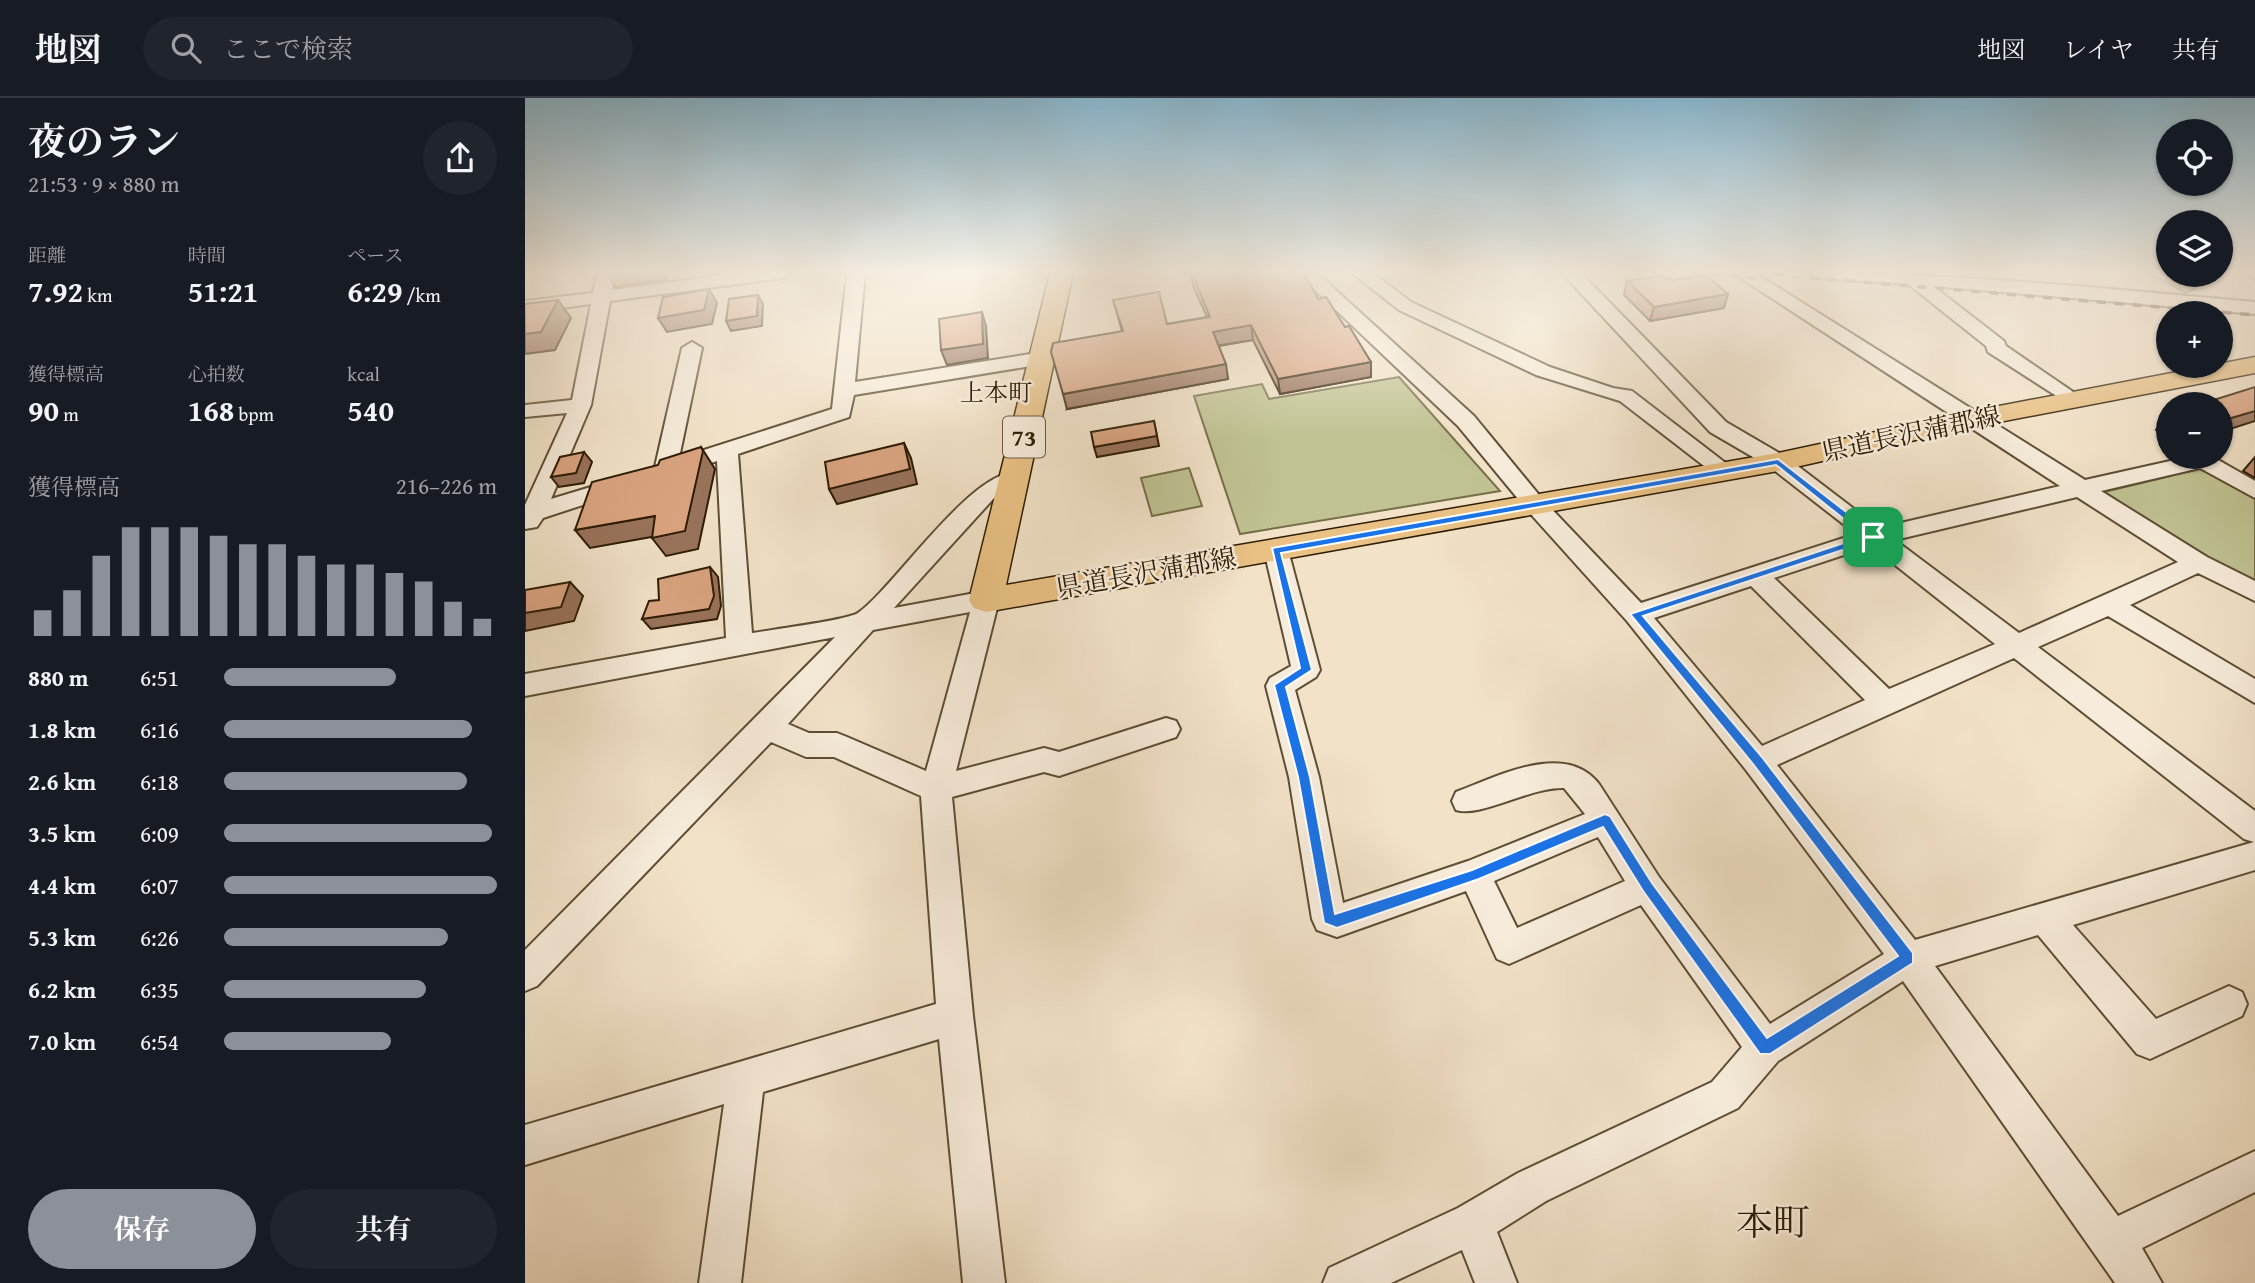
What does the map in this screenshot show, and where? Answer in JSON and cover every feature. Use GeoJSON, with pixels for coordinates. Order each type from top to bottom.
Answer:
{"type":"FeatureCollection","features":[{"type":"Feature","properties":{"kind":"main road","name":"73"},"geometry":{"type":"LineString","coordinates":[[986,600],[1050,328]]}},
{"type":"Feature","properties":{"kind":"main road","name":"県道長沢蒲郡線"},"geometry":{"type":"LineString","coordinates":[[986,600],[1778,462],[1973,419],[2255,365]]}},
{"type":"Feature","properties":{"kind":"street"},"geometry":{"type":"LineString","coordinates":[[529,522],[581,405],[597,328]]}},
{"type":"Feature","properties":{"kind":"street"},"geometry":{"type":"LineString","coordinates":[[529,522],[665,471],[842,412],[851,328]]}},
{"type":"Feature","properties":{"kind":"street"},"geometry":{"type":"LineString","coordinates":[[1366,328],[1466,422],[1535,506],[1636,614],[1757,761],[1908,958],[2113,1240],[2141,1283]]}},
{"type":"Feature","properties":{"kind":"street"},"geometry":{"type":"LineString","coordinates":[[1458,328],[1543,371],[1611,394],[1625,395],[1725,471]]}},
{"type":"Feature","properties":{"kind":"street"},"geometry":{"type":"LineString","coordinates":[[1624,328],[1718,427],[1778,462],[2255,829]]}},
{"type":"Feature","properties":{"kind":"street"},"geometry":{"type":"LineString","coordinates":[[1829,328],[2198,563],[2255,592]]}},
{"type":"Feature","properties":{"kind":"street"},"geometry":{"type":"LineString","coordinates":[[1975,328],[1997,345],[1995,348],[2072,400]]}},
{"type":"Feature","properties":{"kind":"street"},"geometry":{"type":"LineString","coordinates":[[665,471],[692,348]]}},
{"type":"Feature","properties":{"kind":"street"},"geometry":{"type":"LineString","coordinates":[[846,390],[1043,358]]}},
{"type":"Feature","properties":{"kind":"street"},"geometry":{"type":"LineString","coordinates":[[525,411],[581,405]]}},
{"type":"Feature","properties":{"kind":"street"},"geometry":{"type":"LineString","coordinates":[[727,450],[740,646]]}},
{"type":"Feature","properties":{"kind":"street"},"geometry":{"type":"LineString","coordinates":[[1636,614],[1873,537],[2203,460],[2255,491]]}},
{"type":"Feature","properties":{"kind":"street"},"geometry":{"type":"LineString","coordinates":[[525,974],[767,727],[987,492],[1014,478]]}},
{"type":"Feature","properties":{"kind":"street"},"geometry":{"type":"LineString","coordinates":[[1276,550],[1306,670],[1280,685],[1304,777],[1329,919],[1337,921],[1474,874],[1605,820]]}},
{"type":"Feature","properties":{"kind":"street"},"geometry":{"type":"LineString","coordinates":[[1757,761],[1884,701],[2111,605],[2198,563]]}},
{"type":"Feature","properties":{"kind":"street"},"geometry":{"type":"LineString","coordinates":[[1756,576],[1884,701]]}},
{"type":"Feature","properties":{"kind":"street"},"geometry":{"type":"LineString","coordinates":[[525,685],[986,600],[936,789],[955,1016],[985,1283]]}},
{"type":"Feature","properties":{"kind":"street"},"geometry":{"type":"LineString","coordinates":[[2111,605],[2255,692]]}},
{"type":"Feature","properties":{"kind":"street"},"geometry":{"type":"LineString","coordinates":[[767,727],[795,742],[837,745],[936,789],[1044,760],[1059,764],[1166,729]]}},
{"type":"Feature","properties":{"kind":"street"},"geometry":{"type":"LineString","coordinates":[[1467,801],[1538,778],[1563,774],[1578,781],[1647,887],[1765,1048]]}},
{"type":"Feature","properties":{"kind":"street"},"geometry":{"type":"LineString","coordinates":[[1344,1283],[1473,1223],[1532,1187],[1725,1095],[1765,1048],[1908,958],[2255,856]]}},
{"type":"Feature","properties":{"kind":"street"},"geometry":{"type":"LineString","coordinates":[[1474,874],[1509,948],[1647,887]]}},
{"type":"Feature","properties":{"kind":"street"},"geometry":{"type":"LineString","coordinates":[[2045,918],[2150,1041],[2229,1004]]}},
{"type":"Feature","properties":{"kind":"street"},"geometry":{"type":"LineString","coordinates":[[525,1145],[955,1016]]}},
{"type":"Feature","properties":{"kind":"street"},"geometry":{"type":"LineString","coordinates":[[720,1283],[746,1080]]}},
{"type":"Feature","properties":{"kind":"street"},"geometry":{"type":"LineString","coordinates":[[2113,1240],[2255,1171]]}},
{"type":"Feature","properties":{"kind":"street"},"geometry":{"type":"LineString","coordinates":[[1473,1223],[1496,1283]]}},
{"type":"Feature","properties":{"kind":"green space"},"geometry":{"type":"Polygon","coordinates":[[[1399,377],[1500,491],[1240,534],[1194,396],[1262,384],[1269,399],[1399,377]]]}},
{"type":"Feature","properties":{"kind":"green space"},"geometry":{"type":"Polygon","coordinates":[[[1189,468],[1202,506],[1152,516],[1141,478],[1189,468]]]}},
{"type":"Feature","properties":{"kind":"green space"},"geometry":{"type":"Polygon","coordinates":[[[2205,469],[2255,498],[2255,581],[2200,553],[2104,492],[2205,469]]]}},
{"type":"Feature","properties":{"kind":"building"},"geometry":{"type":"Polygon","coordinates":[[[525,328],[543,328],[541,332],[525,334],[525,328]]]}},
{"type":"Feature","properties":{"kind":"building"},"geometry":{"type":"Polygon","coordinates":[[[940,328],[983,328],[983,344],[941,350],[940,328]]]}},
{"type":"Feature","properties":{"kind":"building"},"geometry":{"type":"Polygon","coordinates":[[[1122,328],[1233,328],[1213,332],[1226,364],[1063,394],[1051,352],[1053,343],[1123,331],[1122,328]]]}},
{"type":"Feature","properties":{"kind":"building"},"geometry":{"type":"Polygon","coordinates":[[[1253,328],[1350,328],[1371,362],[1278,379],[1253,328]]]}},
{"type":"Feature","properties":{"kind":"building"},"geometry":{"type":"Polygon","coordinates":[[[2255,387],[2255,411],[2233,417],[2233,394],[2255,387]]]}},
{"type":"Feature","properties":{"kind":"building"},"geometry":{"type":"Polygon","coordinates":[[[1154,421],[1157,436],[1094,447],[1091,432],[1154,421]]]}},
{"type":"Feature","properties":{"kind":"building"},"geometry":{"type":"Polygon","coordinates":[[[904,443],[910,469],[829,489],[825,462],[904,443]]]}},
{"type":"Feature","properties":{"kind":"building"},"geometry":{"type":"Polygon","coordinates":[[[701,447],[703,451],[685,531],[652,538],[655,516],[575,530],[592,482],[658,465],[660,460],[701,447]]]}},
{"type":"Feature","properties":{"kind":"building"},"geometry":{"type":"Polygon","coordinates":[[[584,452],[576,473],[551,477],[560,457],[584,452]]]}},
{"type":"Feature","properties":{"kind":"building"},"geometry":{"type":"Polygon","coordinates":[[[710,567],[714,596],[709,609],[642,619],[649,601],[659,600],[658,579],[710,567]]]}},
{"type":"Feature","properties":{"kind":"building"},"geometry":{"type":"Polygon","coordinates":[[[570,582],[561,607],[525,613],[525,590],[570,582]]]}},
{"type":"Feature","properties":{"kind":"district","name":"上本町"},"geometry":{"type":"Point","coordinates":[996,392]}},
{"type":"Feature","properties":{"kind":"district","name":"本町"},"geometry":{"type":"Point","coordinates":[1773,1221]}},
{"type":"Feature","properties":{"kind":"route"},"geometry":{"type":"LineString","coordinates":[[1778,462],[1873,537],[1636,614],[1757,761],[1908,958],[1765,1048],[1647,887],[1605,820],[1474,874],[1337,921],[1329,919],[1304,777],[1280,685],[1306,670],[1276,550],[1778,462]]}}]}
